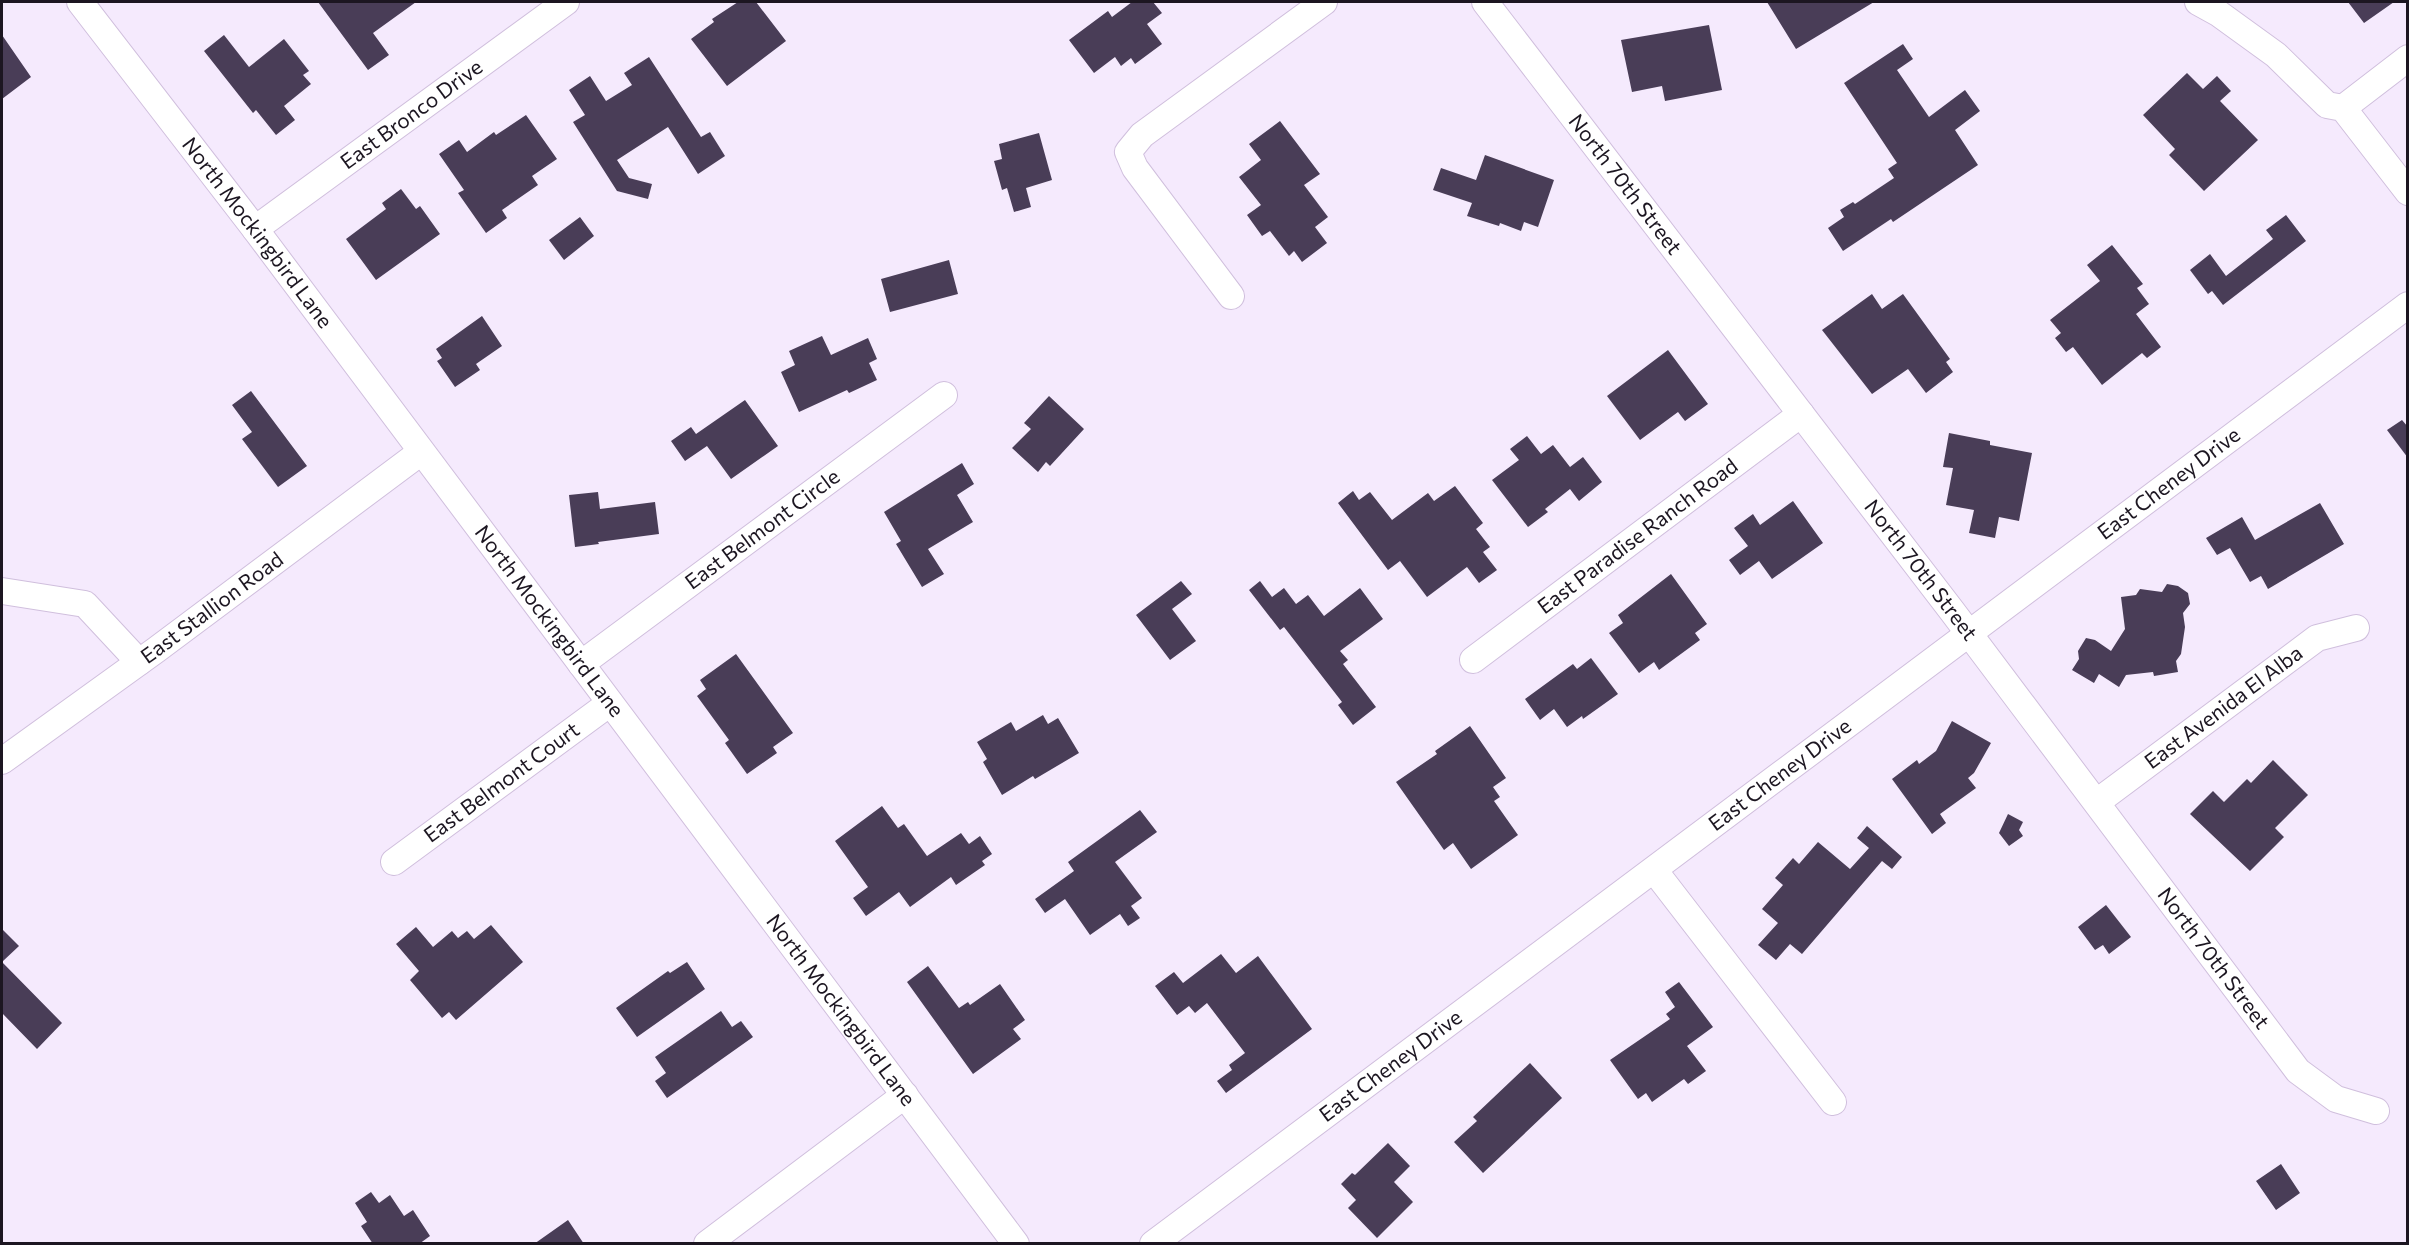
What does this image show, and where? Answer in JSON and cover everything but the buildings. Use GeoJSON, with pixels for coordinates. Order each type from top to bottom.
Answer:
{"type":"FeatureCollection","features":[{"type":"Feature","properties":{"kind":"street","name":"North Mockingbird Lane"},"geometry":{"type":"LineString","coordinates":[[80,2],[255,229],[1016,1244]]}},
{"type":"Feature","properties":{"kind":"street","name":"East Bronco Drive"},"geometry":{"type":"LineString","coordinates":[[255,229],[566,2]]}},
{"type":"Feature","properties":{"kind":"street"},"geometry":{"type":"LineString","coordinates":[[1232,296],[1135,168],[1128,152],[1142,135],[1324,2]]}},
{"type":"Feature","properties":{"kind":"street","name":"North 70th Street"},"geometry":{"type":"LineString","coordinates":[[1485,2],[2097,802],[2298,1071],[2336,1099],[2376,1111]]}},
{"type":"Feature","properties":{"kind":"street"},"geometry":{"type":"LineString","coordinates":[[2198,2],[2218,13],[2276,55],[2328,105],[2343,108],[2408,192]]}},
{"type":"Feature","properties":{"kind":"street"},"geometry":{"type":"LineString","coordinates":[[2343,108],[2408,58]]}},
{"type":"Feature","properties":{"kind":"street","name":"East Cheney Drive"},"geometry":{"type":"LineString","coordinates":[[1153,1244],[2408,305]]}},
{"type":"Feature","properties":{"kind":"street","name":"East Belmont Circle"},"geometry":{"type":"LineString","coordinates":[[581,664],[944,395]]}},
{"type":"Feature","properties":{"kind":"street","name":"East Paradise Ranch Road"},"geometry":{"type":"LineString","coordinates":[[1473,660],[1801,414]]}},
{"type":"Feature","properties":{"kind":"street","name":"East Stallion Road"},"geometry":{"type":"LineString","coordinates":[[2,761],[421,452]]}},
{"type":"Feature","properties":{"kind":"street"},"geometry":{"type":"LineString","coordinates":[[2,591],[85,604],[139,662]]}},
{"type":"Feature","properties":{"kind":"street","name":"East Avenida El Alba"},"geometry":{"type":"LineString","coordinates":[[2097,802],[2317,638],[2356,628]]}},
{"type":"Feature","properties":{"kind":"street","name":"East Belmont Court"},"geometry":{"type":"LineString","coordinates":[[394,862],[610,703]]}},
{"type":"Feature","properties":{"kind":"street"},"geometry":{"type":"LineString","coordinates":[[1654,870],[1833,1102]]}},
{"type":"Feature","properties":{"kind":"street"},"geometry":{"type":"LineString","coordinates":[[708,1244],[905,1095]]}}]}
